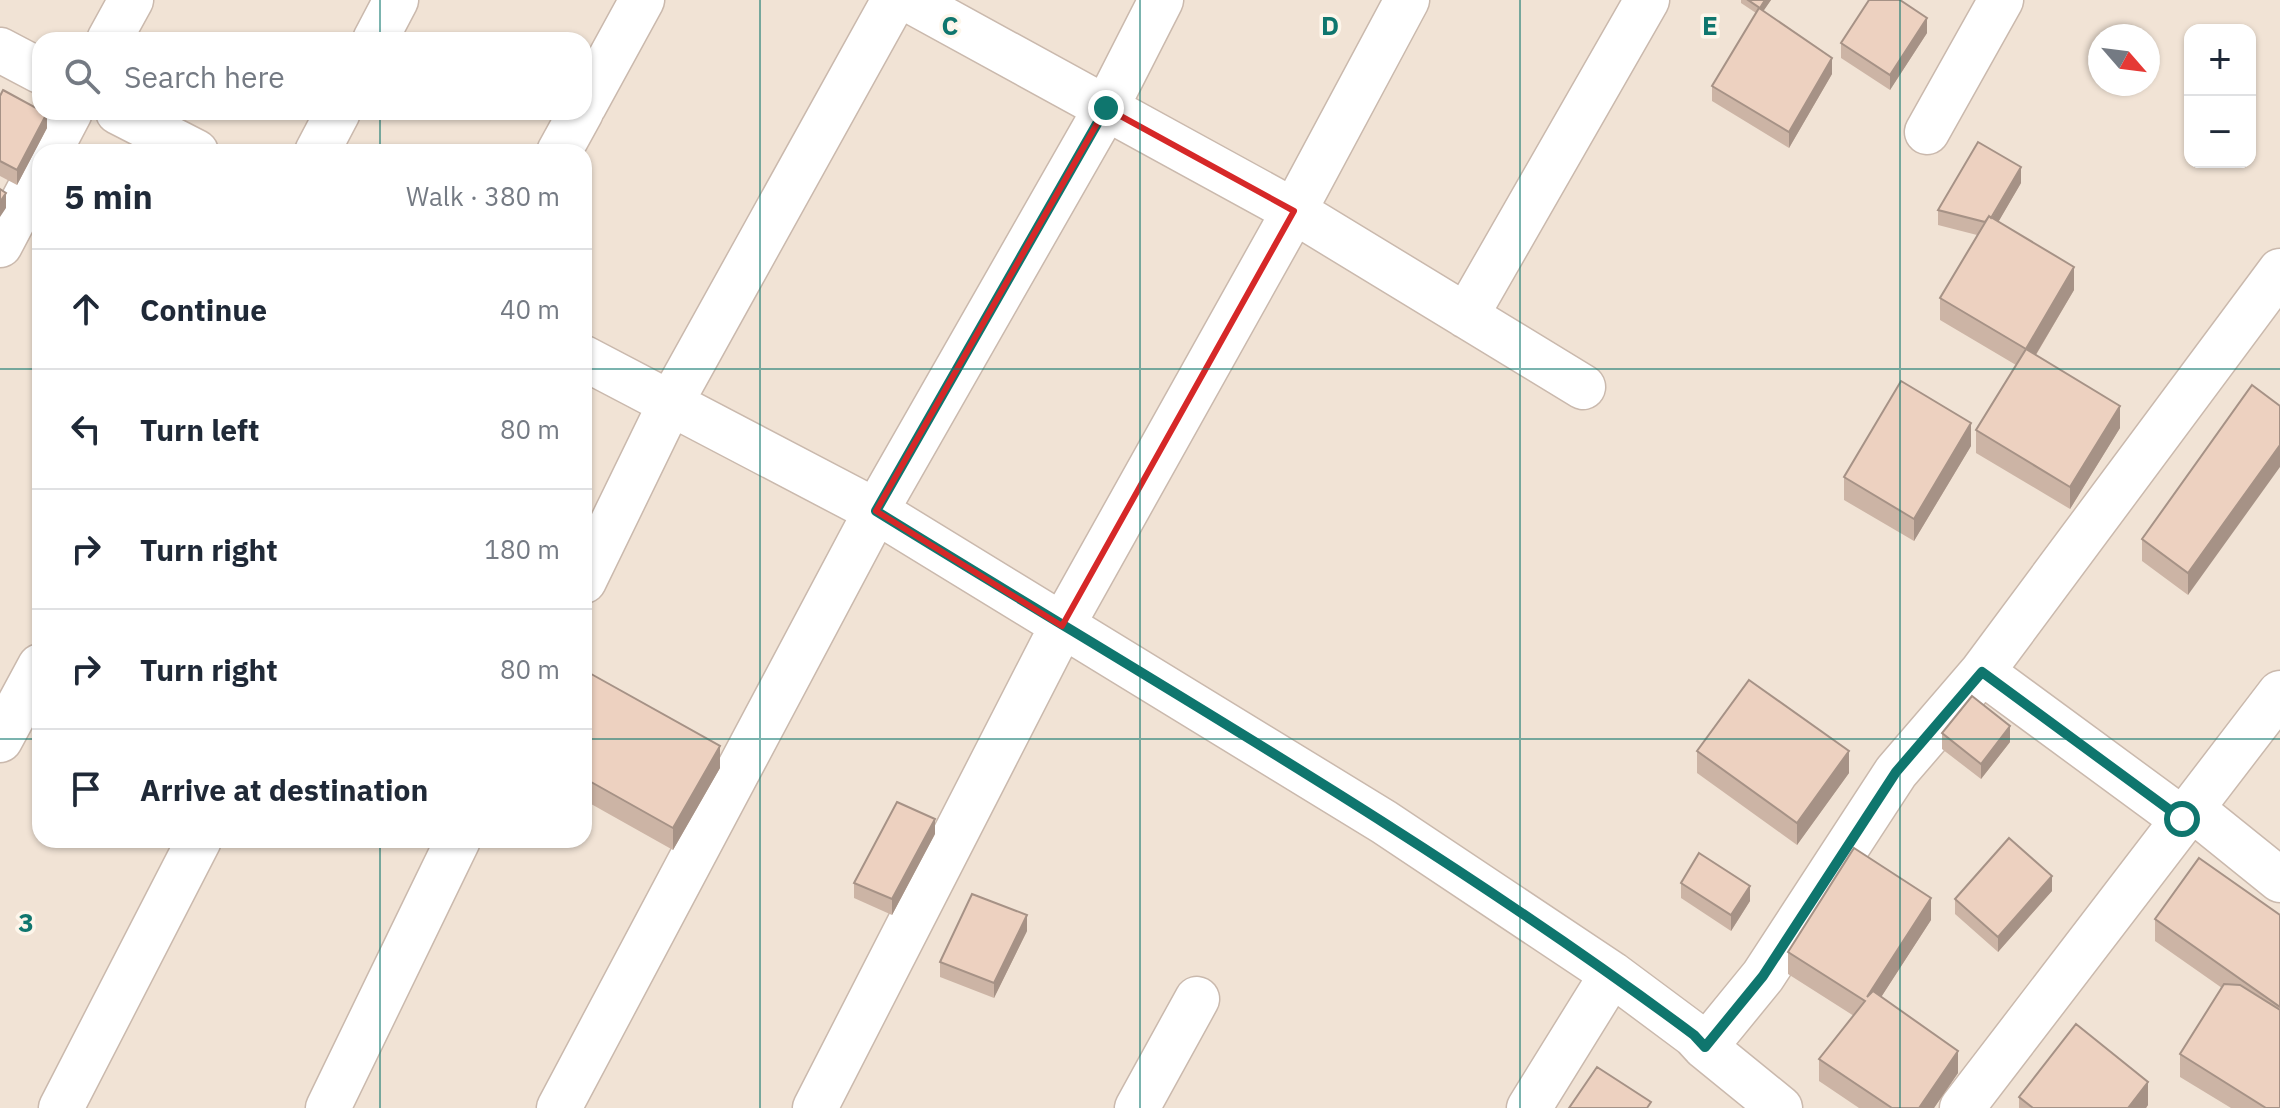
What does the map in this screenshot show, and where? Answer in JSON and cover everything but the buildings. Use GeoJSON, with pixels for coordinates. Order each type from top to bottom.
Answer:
{"type":"FeatureCollection","features":[{"type":"Feature","properties":{"kind":"street"},"geometry":{"type":"LineString","coordinates":[[113,32],[131,0]]}},
{"type":"Feature","properties":{"kind":"street"},"geometry":{"type":"LineString","coordinates":[[379,32],[396,0]]}},
{"type":"Feature","properties":{"kind":"street"},"geometry":{"type":"LineString","coordinates":[[592,91],[642,0]]}},
{"type":"Feature","properties":{"kind":"street"},"geometry":{"type":"LineString","coordinates":[[592,565],[670,404],[894,0]]}},
{"type":"Feature","properties":{"kind":"street"},"geometry":{"type":"LineString","coordinates":[[909,0],[1294,211],[1583,387]]}},
{"type":"Feature","properties":{"kind":"street"},"geometry":{"type":"LineString","coordinates":[[559,1108],[876,511],[1106,108],[1161,0]]}},
{"type":"Feature","properties":{"kind":"street"},"geometry":{"type":"LineString","coordinates":[[815,1108],[1062,626],[1294,211],[1407,0]]}},
{"type":"Feature","properties":{"kind":"street"},"geometry":{"type":"LineString","coordinates":[[1466,316],[1647,0]]}},
{"type":"Feature","properties":{"kind":"street"},"geometry":{"type":"LineString","coordinates":[[1927,132],[2001,0]]}},
{"type":"Feature","properties":{"kind":"street"},"geometry":{"type":"LineString","coordinates":[[0,50],[32,67]]}},
{"type":"Feature","properties":{"kind":"street"},"geometry":{"type":"LineString","coordinates":[[53,144],[66,120]]}},
{"type":"Feature","properties":{"kind":"street"},"geometry":{"type":"LineString","coordinates":[[134,120],[180,144]]}},
{"type":"Feature","properties":{"kind":"street"},"geometry":{"type":"LineString","coordinates":[[321,144],[334,120]]}},
{"type":"Feature","properties":{"kind":"street"},"geometry":{"type":"LineString","coordinates":[[563,144],[577,120]]}},
{"type":"Feature","properties":{"kind":"street"},"geometry":{"type":"LineString","coordinates":[[0,245],[32,184]]}},
{"type":"Feature","properties":{"kind":"street"},"geometry":{"type":"LineString","coordinates":[[1705,1047],[1763,976],[1896,772],[1982,672],[2278,278]]}},
{"type":"Feature","properties":{"kind":"street"},"geometry":{"type":"LineString","coordinates":[[592,362],[876,511],[1384,822],[1612,974],[1694,1035],[1780,1108]]}},
{"type":"Feature","properties":{"kind":"street"},"geometry":{"type":"LineString","coordinates":[[1982,672],[2280,880]]}},
{"type":"Feature","properties":{"kind":"street"},"geometry":{"type":"LineString","coordinates":[[0,740],[32,681]]}},
{"type":"Feature","properties":{"kind":"street"},"geometry":{"type":"LineString","coordinates":[[1962,1108],[2280,693]]}},
{"type":"Feature","properties":{"kind":"street"},"geometry":{"type":"LineString","coordinates":[[61,1108],[195,848]]}},
{"type":"Feature","properties":{"kind":"street"},"geometry":{"type":"LineString","coordinates":[[328,1108],[454,848]]}},
{"type":"Feature","properties":{"kind":"street"},"geometry":{"type":"LineString","coordinates":[[1529,1108],[1612,974]]}},
{"type":"Feature","properties":{"kind":"street"},"geometry":{"type":"LineString","coordinates":[[1137,1108],[1197,999]]}},
{"type":"Feature","properties":{"kind":"highlighted area"},"geometry":{"type":"Polygon","coordinates":[[[1106,108],[1294,211],[1062,626],[876,511],[1106,108]]]}},
{"type":"Feature","properties":{"kind":"shaded area"},"geometry":{"type":"Polygon","coordinates":[[[0,0],[2280,0],[2280,1108],[0,1108],[0,0]]]}},
{"type":"Feature","properties":{"kind":"route"},"geometry":{"type":"LineString","coordinates":[[1106,108],[876,511],[1384,822],[1612,974],[1694,1035],[1705,1047],[1763,976],[1896,772],[1982,672],[2182,819]]}}]}
